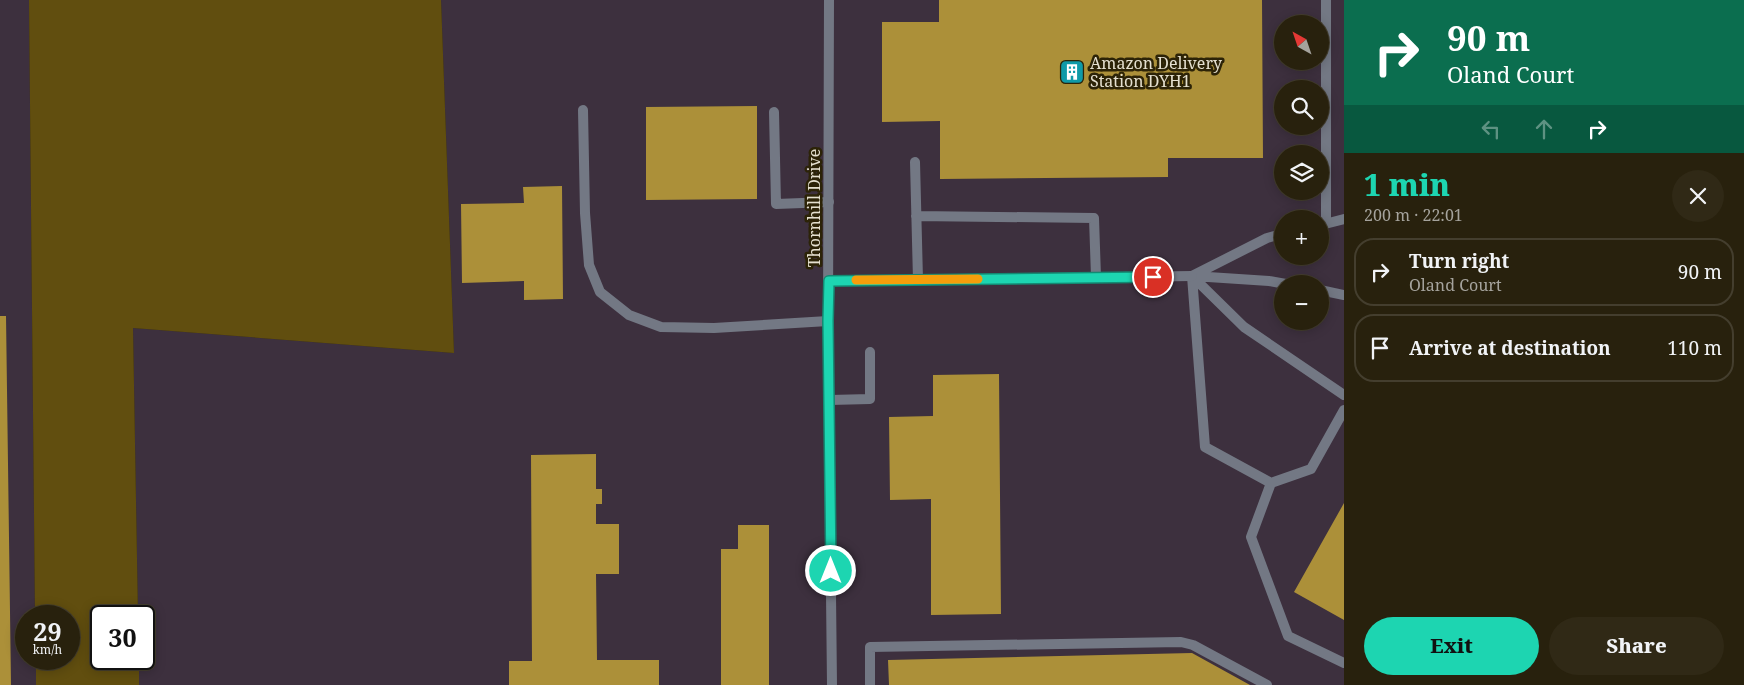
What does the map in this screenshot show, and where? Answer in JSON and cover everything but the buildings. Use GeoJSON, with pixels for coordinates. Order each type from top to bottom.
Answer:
{"type":"FeatureCollection","features":[{"type":"Feature","properties":{"kind":"street","name":"Thornhill Drive"},"geometry":{"type":"LineString","coordinates":[[829,0],[828,321],[832,685]]}},
{"type":"Feature","properties":{"kind":"street"},"geometry":{"type":"LineString","coordinates":[[1323,210],[1326,0]]}},
{"type":"Feature","properties":{"kind":"street"},"geometry":{"type":"LineString","coordinates":[[583,110],[584,213],[589,265],[600,292],[629,315],[661,327],[714,328],[828,321]]}},
{"type":"Feature","properties":{"kind":"street"},"geometry":{"type":"LineString","coordinates":[[774,112],[776,204],[829,202]]}},
{"type":"Feature","properties":{"kind":"street"},"geometry":{"type":"LineString","coordinates":[[915,162],[918,280]]}},
{"type":"Feature","properties":{"kind":"street"},"geometry":{"type":"LineString","coordinates":[[916,216],[1094,218],[1096,278]]}},
{"type":"Feature","properties":{"kind":"street"},"geometry":{"type":"LineString","coordinates":[[1329,223],[1344,219]]}},
{"type":"Feature","properties":{"kind":"street"},"geometry":{"type":"LineString","coordinates":[[1192,276],[1274,236]]}},
{"type":"Feature","properties":{"kind":"street"},"geometry":{"type":"LineString","coordinates":[[829,281],[1192,276],[1274,282]]}},
{"type":"Feature","properties":{"kind":"street"},"geometry":{"type":"LineString","coordinates":[[1192,276],[1244,327],[1344,395]]}},
{"type":"Feature","properties":{"kind":"street"},"geometry":{"type":"LineString","coordinates":[[1192,276],[1205,447],[1271,483],[1311,469],[1344,410]]}},
{"type":"Feature","properties":{"kind":"street"},"geometry":{"type":"LineString","coordinates":[[1329,292],[1344,295]]}},
{"type":"Feature","properties":{"kind":"street"},"geometry":{"type":"LineString","coordinates":[[830,400],[870,399],[870,352]]}},
{"type":"Feature","properties":{"kind":"street"},"geometry":{"type":"LineString","coordinates":[[1271,483],[1251,537],[1288,636],[1344,663]]}},
{"type":"Feature","properties":{"kind":"street"},"geometry":{"type":"LineString","coordinates":[[870,685],[870,647],[1181,642],[1193,645],[1266,685]]}},
{"type":"Feature","properties":{"kind":"shaded area"},"geometry":{"type":"Polygon","coordinates":[[[0,0],[29,0],[35,605],[15,605],[15,670],[36,670],[36,685],[0,685],[0,0]]]}},
{"type":"Feature","properties":{"kind":"shaded area"},"geometry":{"type":"Polygon","coordinates":[[[29,0],[441,0],[454,353],[133,328],[138,605],[90,605],[90,670],[139,670],[139,685],[36,685],[36,670],[80,670],[80,605],[35,605],[29,0]]]}},
{"type":"Feature","properties":{"kind":"shaded area"},"geometry":{"type":"Polygon","coordinates":[[[441,0],[1344,0],[1344,685],[139,685],[139,670],[155,670],[155,605],[138,605],[133,328],[454,353],[441,0]]]}},
{"type":"Feature","properties":{"kind":"slow traffic"},"geometry":{"type":"LineString","coordinates":[[856,280],[978,279]]}},
{"type":"Feature","properties":{"kind":"place","name":"Amazon Delivery Station DYH1"},"geometry":{"type":"Point","coordinates":[1072,72]}},
{"type":"Feature","properties":{"kind":"route"},"geometry":{"type":"LineString","coordinates":[[831,571],[829,281],[1153,277]]}}]}
